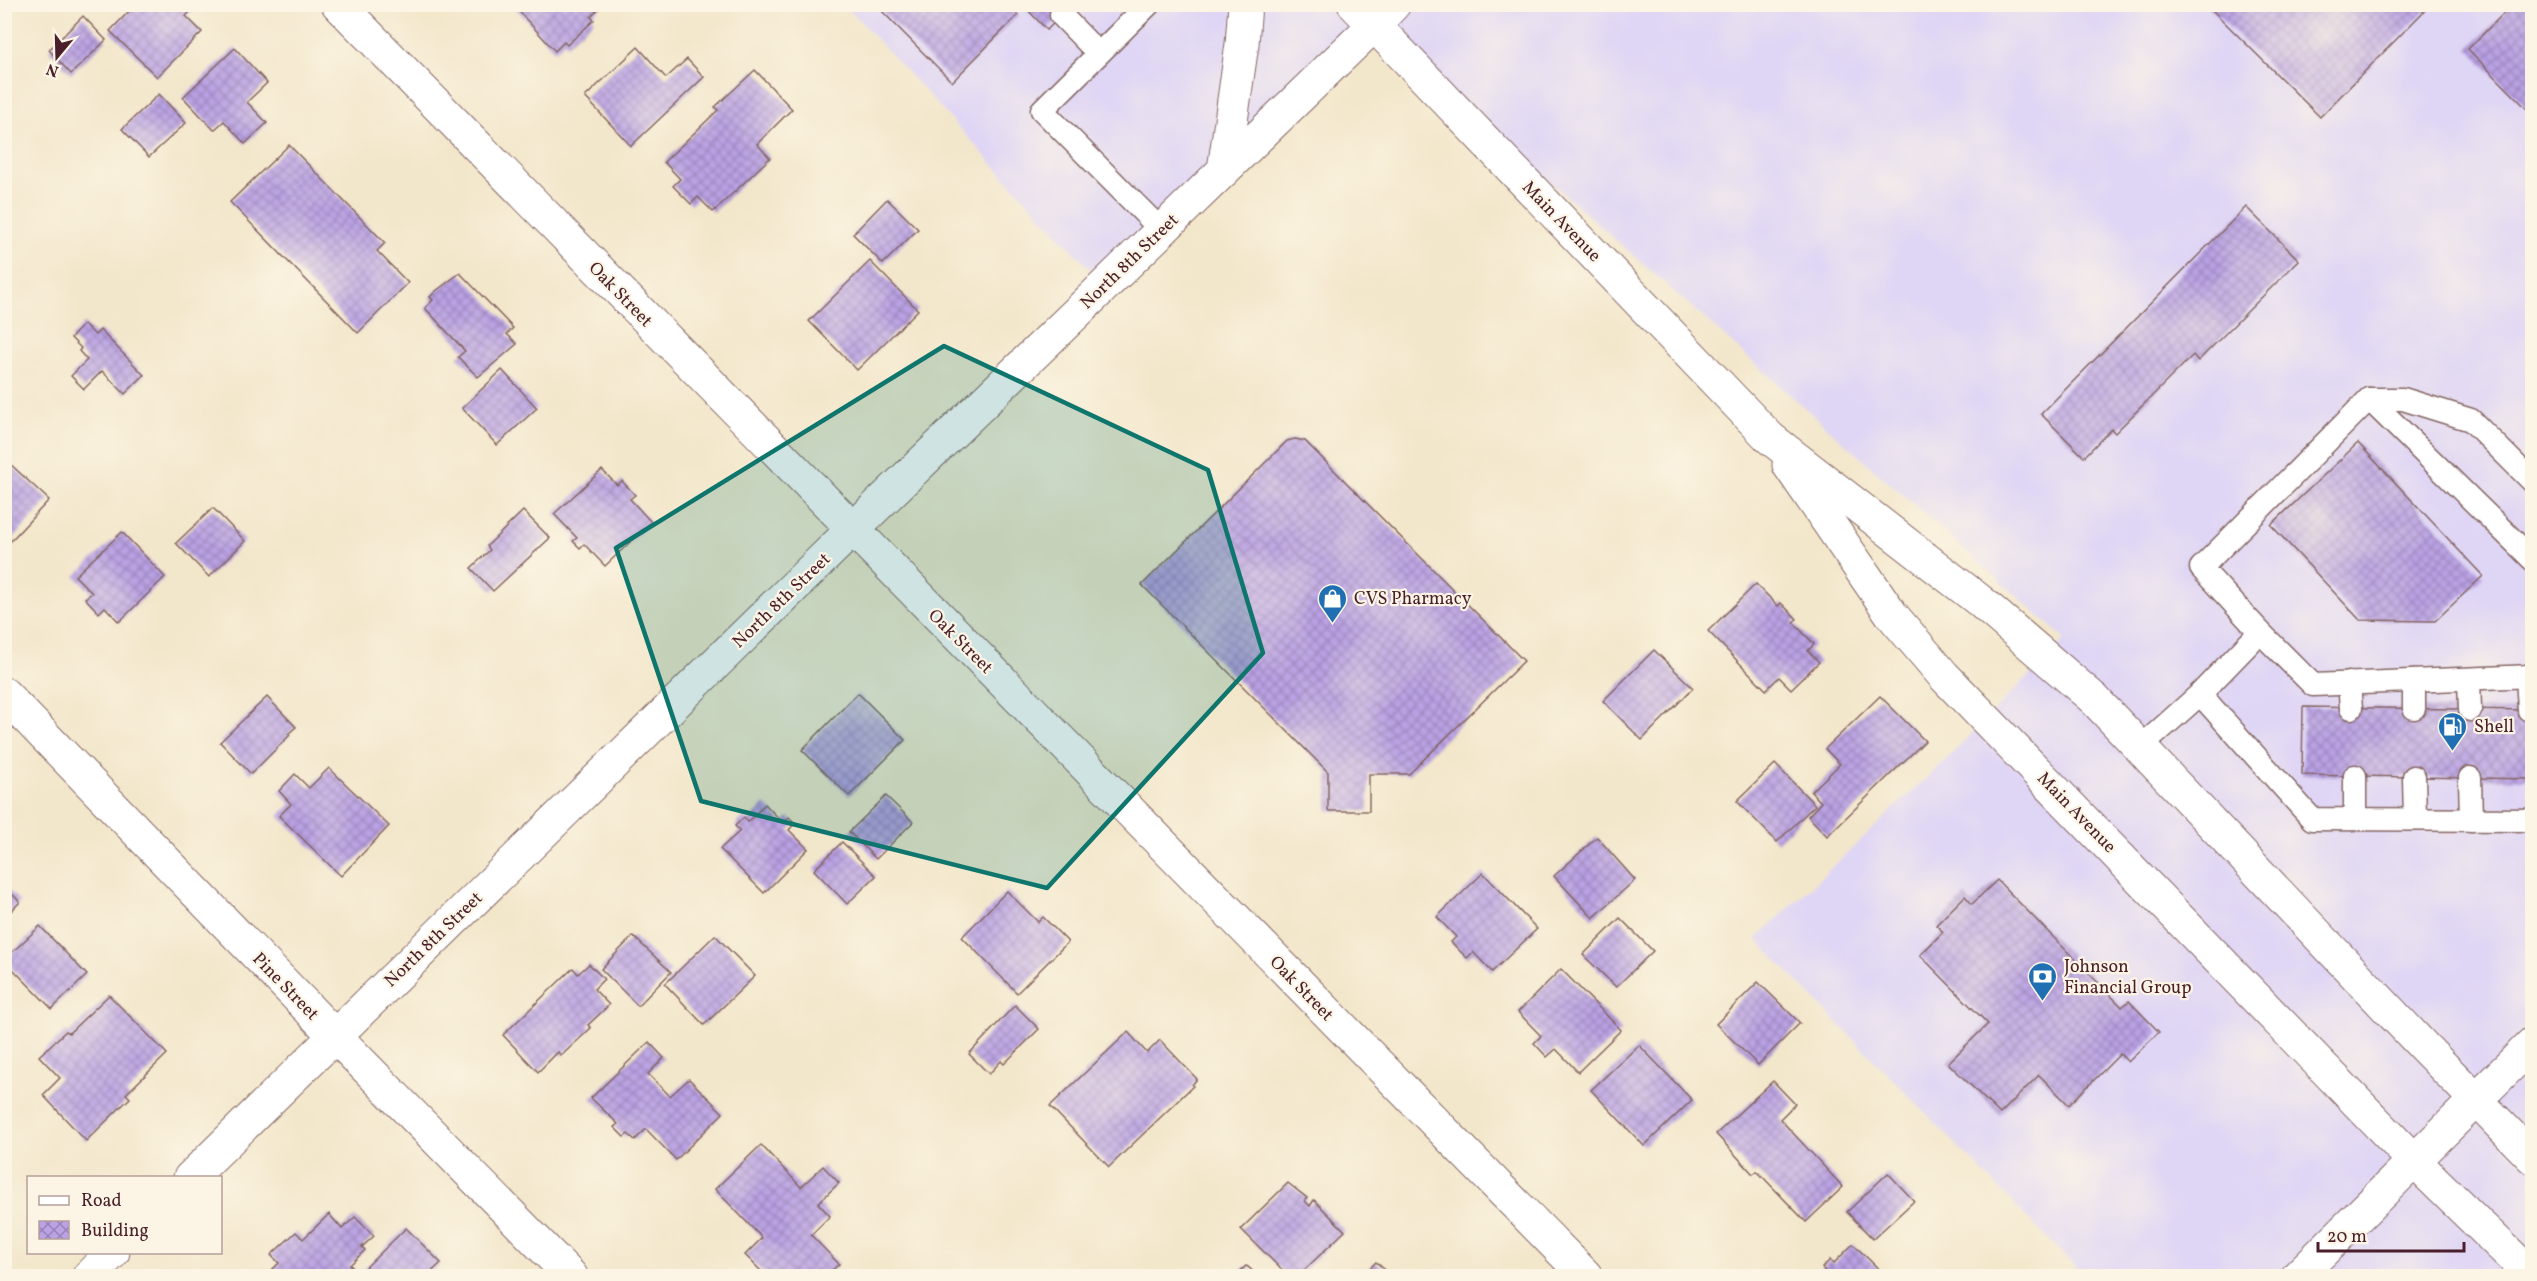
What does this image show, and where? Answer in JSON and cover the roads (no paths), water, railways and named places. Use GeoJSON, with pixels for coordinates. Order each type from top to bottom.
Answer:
{"type":"FeatureCollection","features":[{"type":"Feature","properties":{"kind":"main road","name":"Oak Street"},"geometry":{"type":"LineString","coordinates":[[338,4],[1586,1276]]}},
{"type":"Feature","properties":{"kind":"main road"},"geometry":{"type":"LineString","coordinates":[[1224,170],[1242,44],[1245,4]]}},
{"type":"Feature","properties":{"kind":"main road","name":"North 8th Street"},"geometry":{"type":"LineString","coordinates":[[192,1176],[852,530],[1224,170],[1374,11]]}},
{"type":"Feature","properties":{"kind":"main road","name":"Main Avenue"},"geometry":{"type":"LineString","coordinates":[[1374,11],[1770,438],[1892,615],[1944,676],[2415,1161],[2532,1276]]}},
{"type":"Feature","properties":{"kind":"main road","name":"Main Avenue"},"geometry":{"type":"LineString","coordinates":[[1770,438],[1980,602],[2094,699],[2532,1157]]}},
{"type":"Feature","properties":{"kind":"main road","name":"Pine Street"},"geometry":{"type":"LineString","coordinates":[[4,694],[334,1036],[571,1276]]}},
{"type":"Feature","properties":{"kind":"main road"},"geometry":{"type":"LineString","coordinates":[[2298,1276],[2532,1044]]}},
{"type":"Feature","properties":{"kind":"main road"},"geometry":{"type":"LineString","coordinates":[[89,1276],[112,1254]]}},
{"type":"Feature","properties":{"kind":"lane"},"geometry":{"type":"LineString","coordinates":[[1139,8],[1042,110],[1161,230]]}},
{"type":"Feature","properties":{"kind":"lane"},"geometry":{"type":"LineString","coordinates":[[1062,15],[1098,53]]}},
{"type":"Feature","properties":{"kind":"lane"},"geometry":{"type":"LineString","coordinates":[[2369,399],[2532,559]]}},
{"type":"Feature","properties":{"kind":"lane"},"geometry":{"type":"LineString","coordinates":[[2529,710],[2530,676],[2313,685],[2201,568],[2369,399],[2403,399],[2471,420],[2532,481]]}},
{"type":"Feature","properties":{"kind":"lane"},"geometry":{"type":"LineString","coordinates":[[2141,747],[2200,694],[2260,632]]}},
{"type":"Feature","properties":{"kind":"lane"},"geometry":{"type":"LineString","coordinates":[[2469,679],[2470,710]]}},
{"type":"Feature","properties":{"kind":"lane"},"geometry":{"type":"LineString","coordinates":[[2414,681],[2414,708]]}},
{"type":"Feature","properties":{"kind":"lane"},"geometry":{"type":"LineString","coordinates":[[2349,683],[2351,708]]}},
{"type":"Feature","properties":{"kind":"lane"},"geometry":{"type":"LineString","coordinates":[[2200,694],[2312,819],[2532,820]]}},
{"type":"Feature","properties":{"kind":"lane"},"geometry":{"type":"LineString","coordinates":[[2355,776],[2355,819]]}},
{"type":"Feature","properties":{"kind":"lane"},"geometry":{"type":"LineString","coordinates":[[2414,777],[2415,819]]}},
{"type":"Feature","properties":{"kind":"lane"},"geometry":{"type":"LineString","coordinates":[[2470,778],[2471,820]]}},
{"type":"Feature","properties":{"kind":"place","name":"CVS Pharmacy"},"geometry":{"type":"Point","coordinates":[1333,624]}},
{"type":"Feature","properties":{"kind":"place","name":"Shell"},"geometry":{"type":"Point","coordinates":[2453,752]}},
{"type":"Feature","properties":{"kind":"place","name":"Johnson Financial Group"},"geometry":{"type":"Point","coordinates":[2043,1002]}}]}
